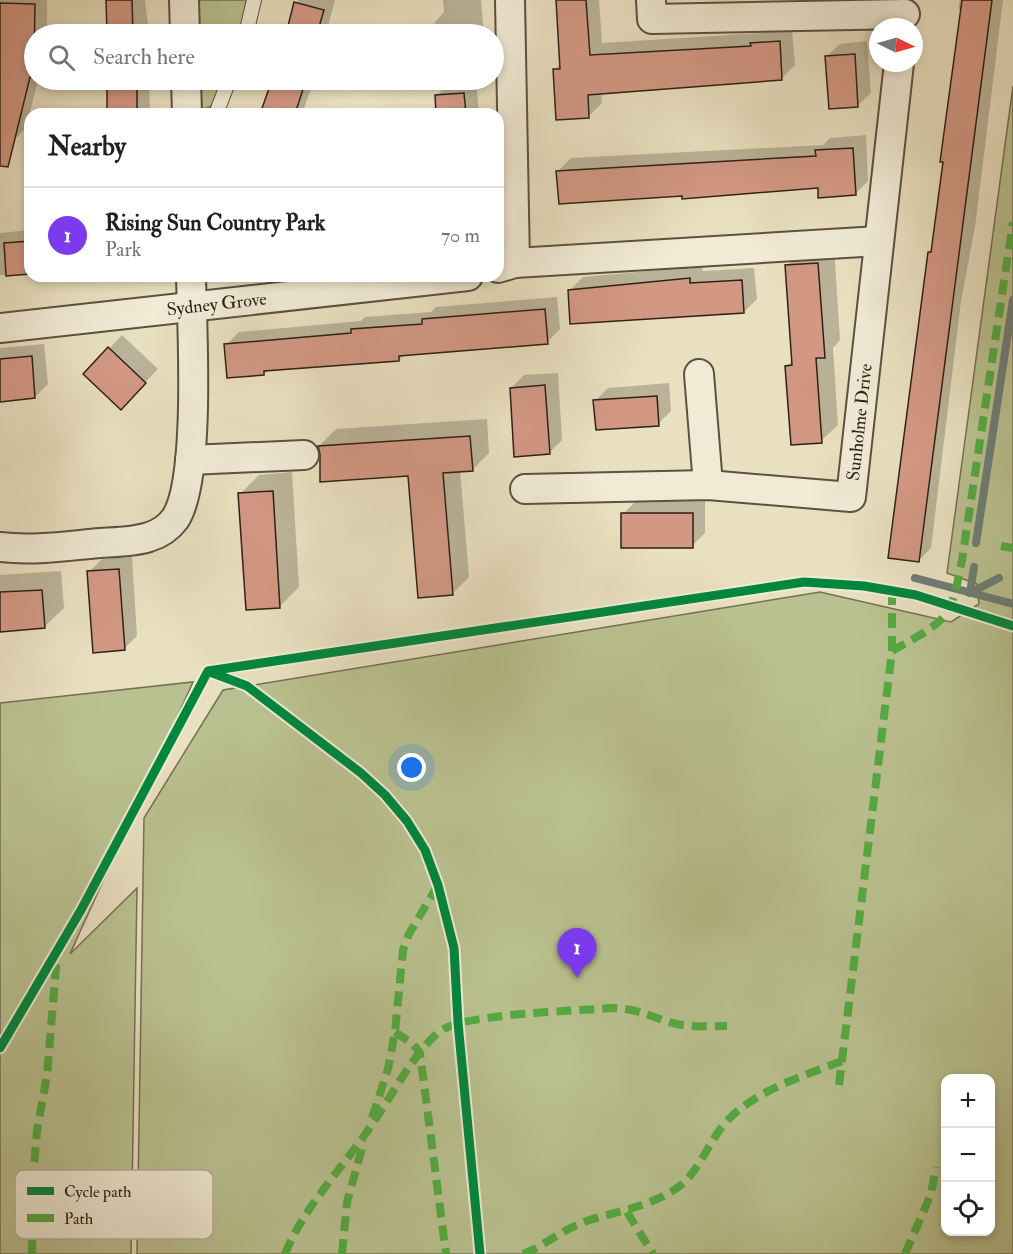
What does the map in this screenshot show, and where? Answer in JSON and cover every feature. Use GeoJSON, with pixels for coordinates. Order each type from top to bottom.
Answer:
{"type":"FeatureCollection","features":[{"type":"Feature","properties":{"kind":"street"},"geometry":{"type":"LineString","coordinates":[[184,0],[185,24]]}},
{"type":"Feature","properties":{"kind":"street"},"geometry":{"type":"LineString","coordinates":[[510,0],[507,266],[879,241]]}},
{"type":"Feature","properties":{"kind":"street"},"geometry":{"type":"LineString","coordinates":[[651,0],[652,19],[905,14]]}},
{"type":"Feature","properties":{"kind":"street","name":"Sunholme Drive"},"geometry":{"type":"LineString","coordinates":[[525,489],[708,485],[851,497],[898,72]]}},
{"type":"Feature","properties":{"kind":"street"},"geometry":{"type":"LineString","coordinates":[[186,90],[187,108]]}},
{"type":"Feature","properties":{"kind":"street"},"geometry":{"type":"LineString","coordinates":[[0,547],[39,549],[149,537],[163,531],[174,520],[183,504],[190,460],[191,282]]}},
{"type":"Feature","properties":{"kind":"street","name":"Sydney Grove"},"geometry":{"type":"LineString","coordinates":[[0,328],[192,309],[418,282]]}},
{"type":"Feature","properties":{"kind":"street"},"geometry":{"type":"LineString","coordinates":[[699,374],[708,485]]}},
{"type":"Feature","properties":{"kind":"street"},"geometry":{"type":"LineString","coordinates":[[190,460],[304,455]]}},
{"type":"Feature","properties":{"kind":"lane"},"geometry":{"type":"LineString","coordinates":[[248,24],[254,0]]}},
{"type":"Feature","properties":{"kind":"lane"},"geometry":{"type":"LineString","coordinates":[[218,108],[225,90]]}},
{"type":"Feature","properties":{"kind":"green space"},"geometry":{"type":"Polygon","coordinates":[[[192,0],[248,0],[242,24],[193,24],[192,0]]]}},
{"type":"Feature","properties":{"kind":"green space"},"geometry":{"type":"Polygon","coordinates":[[[1013,86],[1013,1254],[137,1254],[137,1239],[213,1239],[213,1170],[138,1170],[144,818],[223,690],[820,592],[951,622],[979,604],[977,584],[947,573],[1013,86]]]}},
{"type":"Feature","properties":{"kind":"green space"},"geometry":{"type":"Polygon","coordinates":[[[194,90],[220,90],[214,105],[206,108],[203,108],[194,100],[194,90]]]}},
{"type":"Feature","properties":{"kind":"green space"},"geometry":{"type":"Polygon","coordinates":[[[193,682],[70,954],[137,888],[132,1170],[15,1170],[15,1239],[131,1239],[131,1254],[0,1254],[0,703],[193,682]]]}},
{"type":"Feature","properties":{"kind":"building"},"geometry":{"type":"Polygon","coordinates":[[[106,0],[132,0],[133,24],[107,24],[106,0]]]}},
{"type":"Feature","properties":{"kind":"building"},"geometry":{"type":"Polygon","coordinates":[[[556,0],[586,0],[590,55],[751,46],[750,43],[780,41],[782,80],[588,95],[589,118],[556,120],[553,69],[560,69],[556,0]]]}},
{"type":"Feature","properties":{"kind":"building"},"geometry":{"type":"Polygon","coordinates":[[[962,0],[992,0],[919,562],[888,558],[928,252],[931,252],[943,162],[940,162],[962,0]]]}},
{"type":"Feature","properties":{"kind":"building"},"geometry":{"type":"Polygon","coordinates":[[[294,2],[324,10],[320,24],[288,24],[294,2]]]}},
{"type":"Feature","properties":{"kind":"building"},"geometry":{"type":"Polygon","coordinates":[[[0,3],[35,4],[35,24],[24,24],[24,90],[27,90],[8,167],[0,166],[0,3]]]}},
{"type":"Feature","properties":{"kind":"building"},"geometry":{"type":"Polygon","coordinates":[[[855,54],[858,107],[829,109],[825,56],[855,54]]]}},
{"type":"Feature","properties":{"kind":"building"},"geometry":{"type":"Polygon","coordinates":[[[107,90],[137,90],[137,108],[107,108],[107,90]]]}},
{"type":"Feature","properties":{"kind":"building"},"geometry":{"type":"Polygon","coordinates":[[[268,90],[303,90],[297,108],[262,108],[268,90]]]}},
{"type":"Feature","properties":{"kind":"building"},"geometry":{"type":"Polygon","coordinates":[[[464,93],[465,108],[436,108],[435,95],[464,93]]]}},
{"type":"Feature","properties":{"kind":"building"},"geometry":{"type":"Polygon","coordinates":[[[853,148],[856,195],[818,198],[818,188],[682,199],[682,196],[559,204],[556,171],[816,156],[815,150],[853,148]]]}},
{"type":"Feature","properties":{"kind":"building"},"geometry":{"type":"Polygon","coordinates":[[[24,241],[24,274],[6,276],[4,243],[24,241]]]}},
{"type":"Feature","properties":{"kind":"building"},"geometry":{"type":"Polygon","coordinates":[[[818,263],[825,358],[816,358],[822,443],[791,445],[785,366],[792,365],[785,265],[818,263]]]}},
{"type":"Feature","properties":{"kind":"building"},"geometry":{"type":"Polygon","coordinates":[[[690,278],[690,283],[742,280],[744,313],[570,324],[568,290],[690,278]]]}},
{"type":"Feature","properties":{"kind":"building"},"geometry":{"type":"Polygon","coordinates":[[[545,309],[548,344],[399,356],[399,361],[264,371],[264,375],[227,378],[224,344],[351,333],[351,329],[422,324],[422,319],[545,309]]]}},
{"type":"Feature","properties":{"kind":"building"},"geometry":{"type":"Polygon","coordinates":[[[108,347],[146,383],[121,410],[83,374],[108,347]]]}},
{"type":"Feature","properties":{"kind":"building"},"geometry":{"type":"Polygon","coordinates":[[[32,356],[35,398],[0,402],[0,359],[32,356]]]}},
{"type":"Feature","properties":{"kind":"building"},"geometry":{"type":"Polygon","coordinates":[[[545,385],[550,454],[514,457],[510,388],[545,385]]]}},
{"type":"Feature","properties":{"kind":"building"},"geometry":{"type":"Polygon","coordinates":[[[657,396],[659,426],[596,430],[593,400],[657,396]]]}},
{"type":"Feature","properties":{"kind":"building"},"geometry":{"type":"Polygon","coordinates":[[[470,436],[473,471],[443,473],[453,595],[418,598],[408,476],[320,482],[318,446],[470,436]]]}},
{"type":"Feature","properties":{"kind":"building"},"geometry":{"type":"Polygon","coordinates":[[[273,491],[280,608],[246,610],[238,493],[273,491]]]}},
{"type":"Feature","properties":{"kind":"building"},"geometry":{"type":"Polygon","coordinates":[[[621,513],[693,513],[693,548],[621,548],[621,513]]]}},
{"type":"Feature","properties":{"kind":"building"},"geometry":{"type":"Polygon","coordinates":[[[119,569],[125,650],[93,653],[87,571],[119,569]]]}},
{"type":"Feature","properties":{"kind":"building"},"geometry":{"type":"Polygon","coordinates":[[[42,590],[45,628],[0,632],[0,592],[42,590]]]}},
{"type":"Feature","properties":{"kind":"waterway"},"geometry":{"type":"LineString","coordinates":[[976,543],[1013,300]]}},
{"type":"Feature","properties":{"kind":"waterway"},"geometry":{"type":"LineString","coordinates":[[970,593],[974,567]]}},
{"type":"Feature","properties":{"kind":"waterway"},"geometry":{"type":"LineString","coordinates":[[915,578],[1013,604]]}},
{"type":"Feature","properties":{"kind":"waterway"},"geometry":{"type":"LineString","coordinates":[[970,593],[999,578]]}},
{"type":"Feature","properties":{"kind":"marked path"},"geometry":{"type":"LineString","coordinates":[[839,1085],[892,651],[941,620],[954,595],[962,560],[1013,222]]}},
{"type":"Feature","properties":{"kind":"marked path"},"geometry":{"type":"LineString","coordinates":[[1001,546],[1013,548]]}},
{"type":"Feature","properties":{"kind":"marked path"},"geometry":{"type":"LineString","coordinates":[[892,590],[892,651]]}},
{"type":"Feature","properties":{"kind":"marked path"},"geometry":{"type":"LineString","coordinates":[[372,1118],[388,1069],[395,1032],[403,950],[409,934],[438,885]]}},
{"type":"Feature","properties":{"kind":"marked path"},"geometry":{"type":"LineString","coordinates":[[34,1170],[37,1131],[47,1075],[57,956]]}},
{"type":"Feature","properties":{"kind":"marked path"},"geometry":{"type":"LineString","coordinates":[[285,1254],[311,1206],[374,1122],[422,1049],[442,1030],[456,1024],[499,1016],[613,1008],[636,1011],[683,1025],[727,1026]]}},
{"type":"Feature","properties":{"kind":"marked path"},"geometry":{"type":"LineString","coordinates":[[395,1032],[413,1044],[420,1053],[446,1254]]}},
{"type":"Feature","properties":{"kind":"marked path"},"geometry":{"type":"LineString","coordinates":[[523,1254],[576,1225],[643,1205],[666,1195],[685,1182],[720,1130],[737,1111],[765,1093],[842,1061]]}},
{"type":"Feature","properties":{"kind":"marked path"},"geometry":{"type":"LineString","coordinates":[[342,1254],[347,1202],[364,1141]]}},
{"type":"Feature","properties":{"kind":"marked path"},"geometry":{"type":"LineString","coordinates":[[905,1254],[931,1194],[936,1167]]}},
{"type":"Feature","properties":{"kind":"marked path"},"geometry":{"type":"LineString","coordinates":[[627,1212],[653,1254]]}},
{"type":"Feature","properties":{"kind":"marked path"},"geometry":{"type":"LineString","coordinates":[[32,1239],[32,1254]]}},
{"type":"Feature","properties":{"kind":"cycle path"},"geometry":{"type":"LineString","coordinates":[[0,1048],[81,910],[208,671],[804,582],[864,586],[916,595],[1013,626]]}},
{"type":"Feature","properties":{"kind":"cycle path"},"geometry":{"type":"LineString","coordinates":[[210,672],[247,686],[361,773],[385,795],[407,821],[425,850],[438,885],[454,948],[458,1023],[480,1254]]}},
{"type":"Feature","properties":{"kind":"place","name":"Rising Sun Country Park"},"geometry":{"type":"Point","coordinates":[577,978]}}]}
